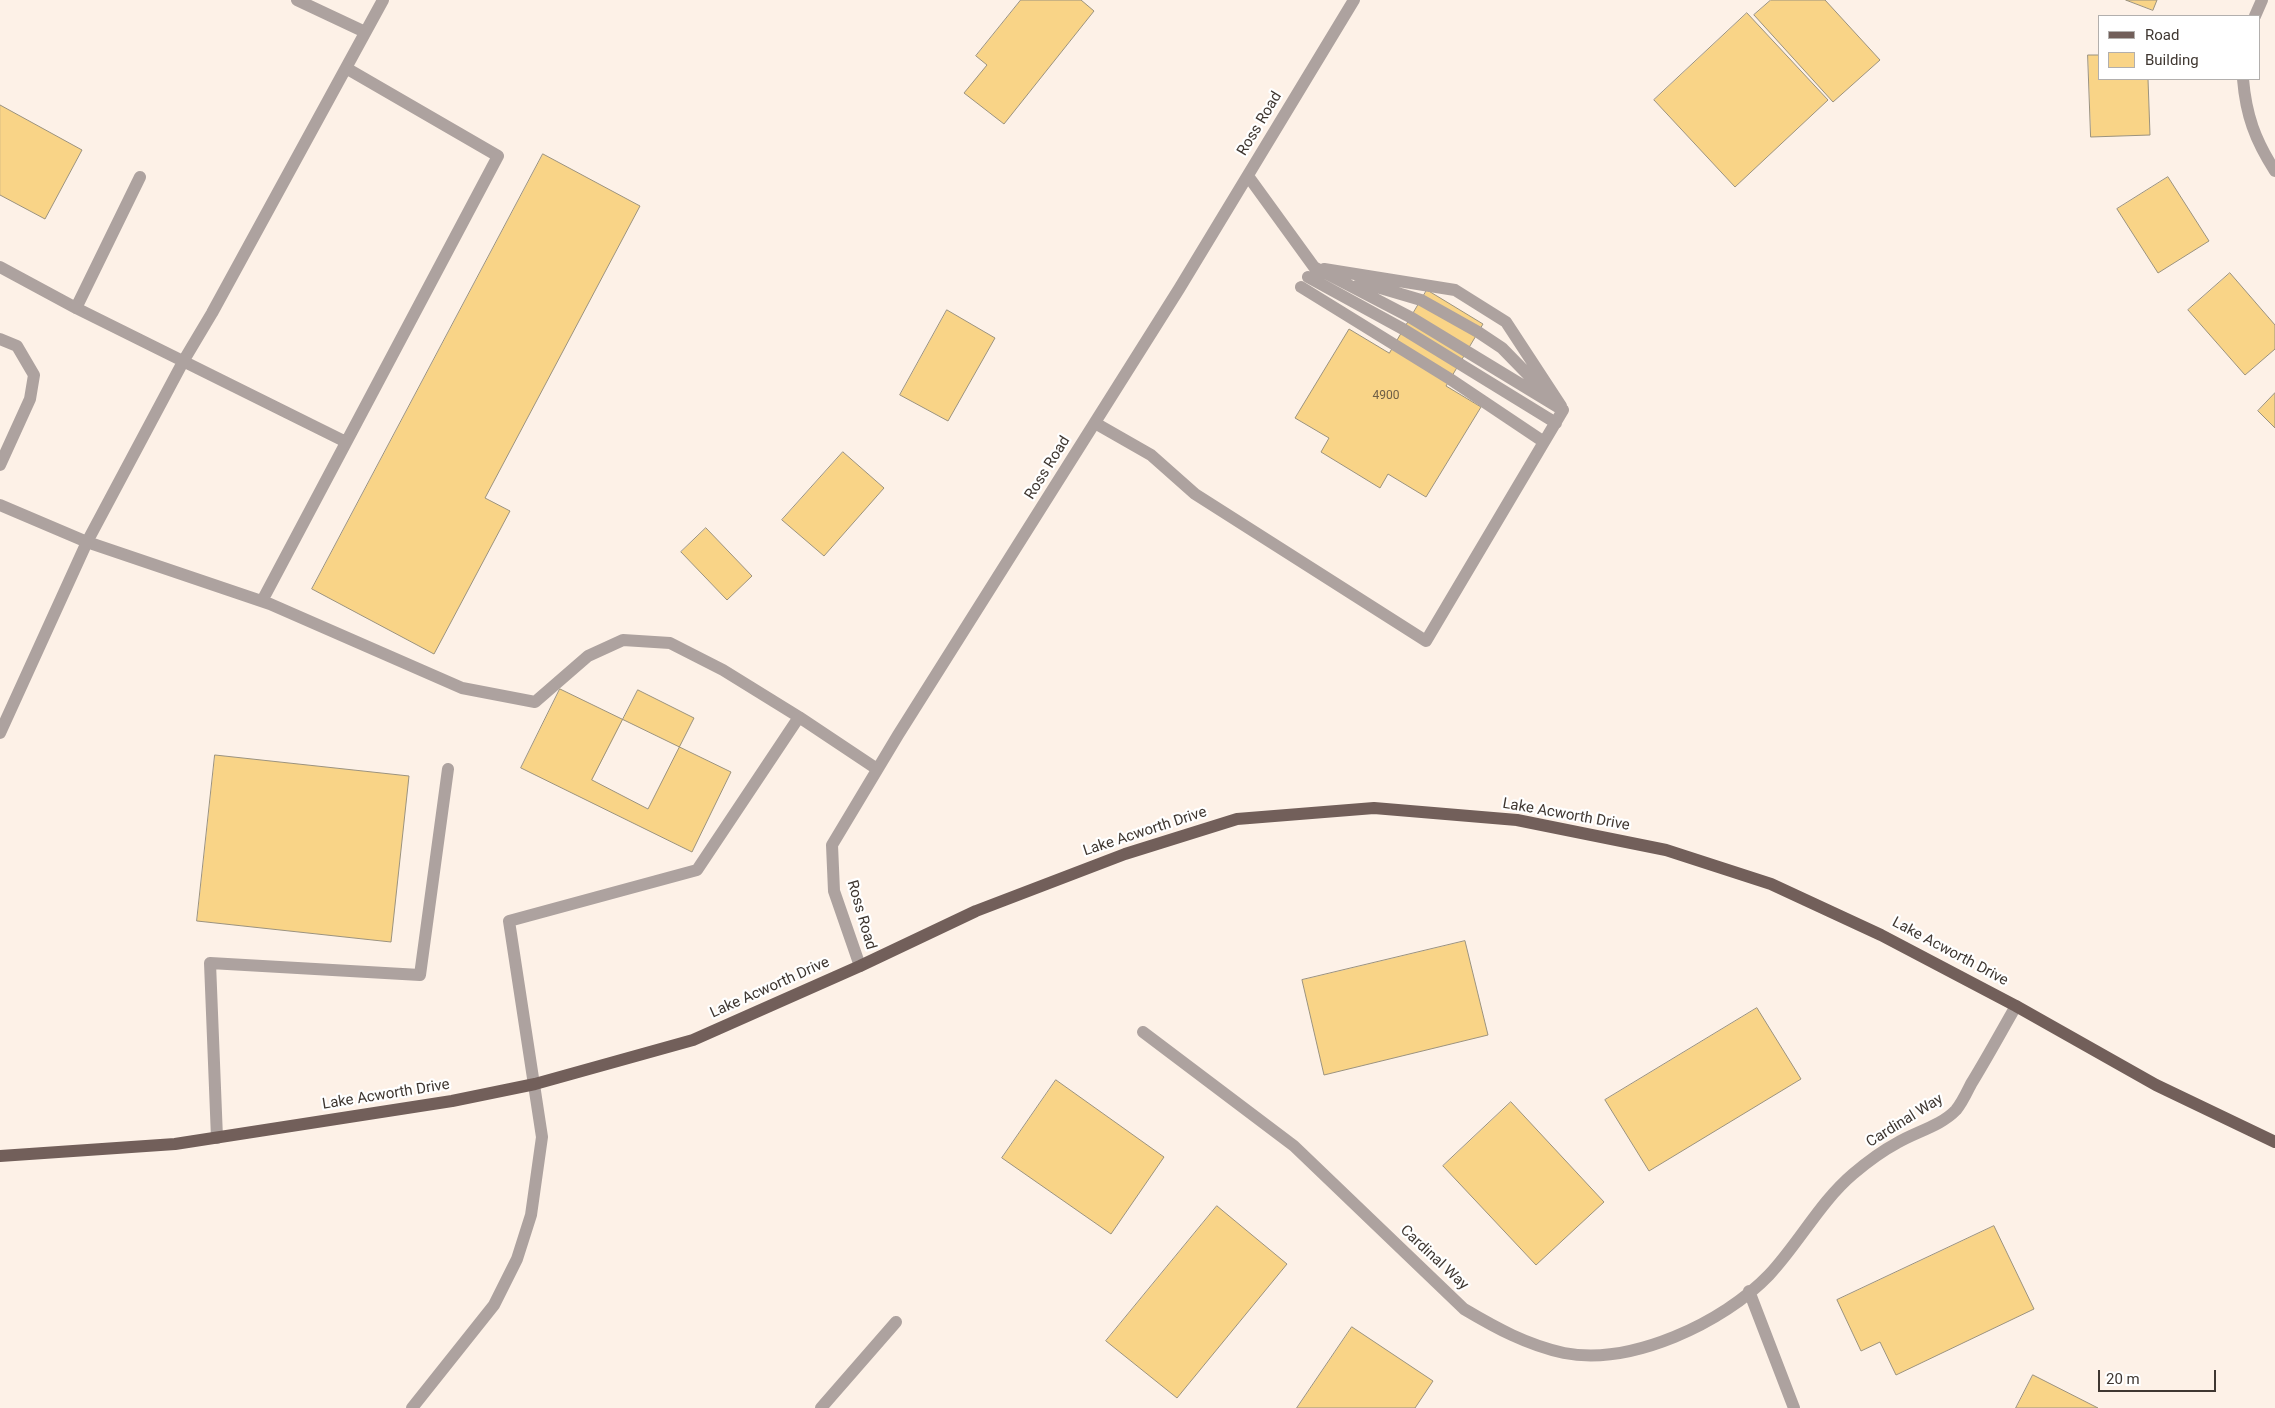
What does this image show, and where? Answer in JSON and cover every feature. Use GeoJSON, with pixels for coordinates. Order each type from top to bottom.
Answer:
{"type":"FeatureCollection","features":[{"type":"Feature","properties":{"kind":"main road","name":"Lake Acworth Drive"},"geometry":{"type":"LineString","coordinates":[[0,1156],[175,1144],[452,1102],[535,1084],[693,1040],[860,966],[976,911],[1125,854],[1237,819],[1374,808],[1518,820],[1666,850],[1771,884],[1881,935],[2016,1006],[2156,1085],[2275,1142]]}},
{"type":"Feature","properties":{"kind":"street"},"geometry":{"type":"LineString","coordinates":[[297,0],[365,32]]}},
{"type":"Feature","properties":{"kind":"street"},"geometry":{"type":"LineString","coordinates":[[0,733],[88,542],[184,360],[212,313],[383,0]]}},
{"type":"Feature","properties":{"kind":"street","name":"Ross Road"},"geometry":{"type":"LineString","coordinates":[[860,966],[834,891],[832,846],[877,769],[1096,423],[1354,0]]}},
{"type":"Feature","properties":{"kind":"street"},"geometry":{"type":"LineString","coordinates":[[2255,15],[2262,0]]}},
{"type":"Feature","properties":{"kind":"street"},"geometry":{"type":"LineString","coordinates":[[262,601],[498,156],[346,68]]}},
{"type":"Feature","properties":{"kind":"street"},"geometry":{"type":"LineString","coordinates":[[2243,80],[2245,106],[2259,146],[2275,171]]}},
{"type":"Feature","properties":{"kind":"street"},"geometry":{"type":"LineString","coordinates":[[1248,176],[1307,277],[1450,379],[1544,442]]}},
{"type":"Feature","properties":{"kind":"street"},"geometry":{"type":"LineString","coordinates":[[76,308],[140,177]]}},
{"type":"Feature","properties":{"kind":"street"},"geometry":{"type":"LineString","coordinates":[[0,267],[76,308],[346,442]]}},
{"type":"Feature","properties":{"kind":"street"},"geometry":{"type":"LineString","coordinates":[[1307,277],[1410,317],[1563,410]]}},
{"type":"Feature","properties":{"kind":"street"},"geometry":{"type":"LineString","coordinates":[[1307,277],[1421,300],[1478,332],[1502,348],[1563,410]]}},
{"type":"Feature","properties":{"kind":"street"},"geometry":{"type":"LineString","coordinates":[[1307,277],[1455,290],[1506,322],[1563,410]]}},
{"type":"Feature","properties":{"kind":"street"},"geometry":{"type":"LineString","coordinates":[[1307,277],[1403,329],[1556,423]]}},
{"type":"Feature","properties":{"kind":"street"},"geometry":{"type":"LineString","coordinates":[[0,339],[16,346],[34,375],[30,399],[0,465]]}},
{"type":"Feature","properties":{"kind":"street"},"geometry":{"type":"LineString","coordinates":[[1096,423],[1151,455],[1195,494],[1426,641],[1563,410]]}},
{"type":"Feature","properties":{"kind":"street"},"geometry":{"type":"LineString","coordinates":[[0,505],[88,542],[262,601],[462,688],[535,702],[588,656],[623,640],[670,643],[723,670],[799,717],[877,769]]}},
{"type":"Feature","properties":{"kind":"street"},"geometry":{"type":"LineString","coordinates":[[412,1408],[494,1305],[517,1259],[531,1215],[542,1137],[508,921],[697,870],[799,717]]}},
{"type":"Feature","properties":{"kind":"street"},"geometry":{"type":"LineString","coordinates":[[217,1138],[210,963],[420,975],[448,769]]}},
{"type":"Feature","properties":{"kind":"street","name":"Cardinal Way"},"geometry":{"type":"LineString","coordinates":[[1143,1032],[1294,1146],[1464,1309],[1496,1328],[1535,1345],[1566,1353],[1607,1354],[1650,1346],[1685,1332],[1731,1306],[1768,1275],[1826,1202],[1853,1174],[1896,1143],[1933,1125],[1956,1110],[2016,1006]]}},
{"type":"Feature","properties":{"kind":"street"},"geometry":{"type":"LineString","coordinates":[[1749,1291],[1794,1408]]}},
{"type":"Feature","properties":{"kind":"street"},"geometry":{"type":"LineString","coordinates":[[822,1408],[896,1322]]}},
{"type":"Feature","properties":{"kind":"building"},"geometry":{"type":"Polygon","coordinates":[[[1021,0],[1081,0],[1094,11],[1004,124],[964,93],[987,65],[976,56],[1021,0]]]}},
{"type":"Feature","properties":{"kind":"building"},"geometry":{"type":"Polygon","coordinates":[[[1771,0],[1825,0],[1880,60],[1833,102],[1754,15],[1771,0]]]}},
{"type":"Feature","properties":{"kind":"building"},"geometry":{"type":"Polygon","coordinates":[[[2126,0],[2157,0],[2153,10],[2126,0]]]}},
{"type":"Feature","properties":{"kind":"building"},"geometry":{"type":"Polygon","coordinates":[[[1747,13],[1828,100],[1735,187],[1654,100],[1747,13]]]}},
{"type":"Feature","properties":{"kind":"building"},"geometry":{"type":"Polygon","coordinates":[[[2088,55],[2098,55],[2098,80],[2148,80],[2150,135],[2091,137],[2088,55]]]}},
{"type":"Feature","properties":{"kind":"building"},"geometry":{"type":"Polygon","coordinates":[[[0,105],[82,150],[45,219],[0,195],[0,105]]]}},
{"type":"Feature","properties":{"kind":"building"},"geometry":{"type":"Polygon","coordinates":[[[543,154],[640,206],[485,498],[510,511],[434,654],[312,589],[543,154]]]}},
{"type":"Feature","properties":{"kind":"building"},"geometry":{"type":"Polygon","coordinates":[[[2168,177],[2209,241],[2158,273],[2117,209],[2168,177]]]}},
{"type":"Feature","properties":{"kind":"building"},"geometry":{"type":"Polygon","coordinates":[[[2230,273],[2275,325],[2275,349],[2245,375],[2188,310],[2230,273]]]}},
{"type":"Feature","properties":{"kind":"building"},"geometry":{"type":"Polygon","coordinates":[[[1427,290],[1483,324],[1446,386],[1481,407],[1426,497],[1388,474],[1380,488],[1321,452],[1329,438],[1295,418],[1349,329],[1389,353],[1427,290]]]}},
{"type":"Feature","properties":{"kind":"building"},"geometry":{"type":"Polygon","coordinates":[[[947,310],[995,338],[948,421],[900,395],[947,310]]]}},
{"type":"Feature","properties":{"kind":"building"},"geometry":{"type":"Polygon","coordinates":[[[2275,393],[2275,428],[2258,411],[2275,393]]]}},
{"type":"Feature","properties":{"kind":"building"},"geometry":{"type":"Polygon","coordinates":[[[843,452],[884,488],[824,556],[782,520],[843,452]]]}},
{"type":"Feature","properties":{"kind":"building"},"geometry":{"type":"Polygon","coordinates":[[[706,528],[752,576],[727,600],[681,552],[706,528]]]}},
{"type":"Feature","properties":{"kind":"building"},"geometry":{"type":"Polygon","coordinates":[[[560,689],[731,772],[692,852],[521,768],[560,689]]]}},
{"type":"Feature","properties":{"kind":"building"},"geometry":{"type":"Polygon","coordinates":[[[638,690],[694,718],[648,809],[592,780],[638,690]]]}},
{"type":"Feature","properties":{"kind":"building"},"geometry":{"type":"Polygon","coordinates":[[[215,755],[409,776],[391,942],[197,921],[215,755]]]}},
{"type":"Feature","properties":{"kind":"building"},"geometry":{"type":"Polygon","coordinates":[[[1465,941],[1488,1035],[1324,1075],[1302,980],[1465,941]]]}},
{"type":"Feature","properties":{"kind":"building"},"geometry":{"type":"Polygon","coordinates":[[[1757,1008],[1801,1079],[1649,1171],[1605,1100],[1757,1008]]]}},
{"type":"Feature","properties":{"kind":"building"},"geometry":{"type":"Polygon","coordinates":[[[1056,1080],[1164,1157],[1111,1234],[1002,1158],[1056,1080]]]}},
{"type":"Feature","properties":{"kind":"building"},"geometry":{"type":"Polygon","coordinates":[[[1511,1102],[1604,1202],[1536,1265],[1443,1166],[1511,1102]]]}},
{"type":"Feature","properties":{"kind":"building"},"geometry":{"type":"Polygon","coordinates":[[[1217,1206],[1287,1264],[1177,1398],[1106,1341],[1217,1206]]]}},
{"type":"Feature","properties":{"kind":"building"},"geometry":{"type":"Polygon","coordinates":[[[1994,1226],[2034,1309],[1896,1375],[1880,1342],[1861,1351],[1837,1300],[1994,1226]]]}},
{"type":"Feature","properties":{"kind":"building"},"geometry":{"type":"Polygon","coordinates":[[[1352,1327],[1433,1381],[1415,1408],[1297,1408],[1352,1327]]]}},
{"type":"Feature","properties":{"kind":"building"},"geometry":{"type":"Polygon","coordinates":[[[2033,1375],[2098,1408],[2016,1408],[2033,1375]]]}}]}
